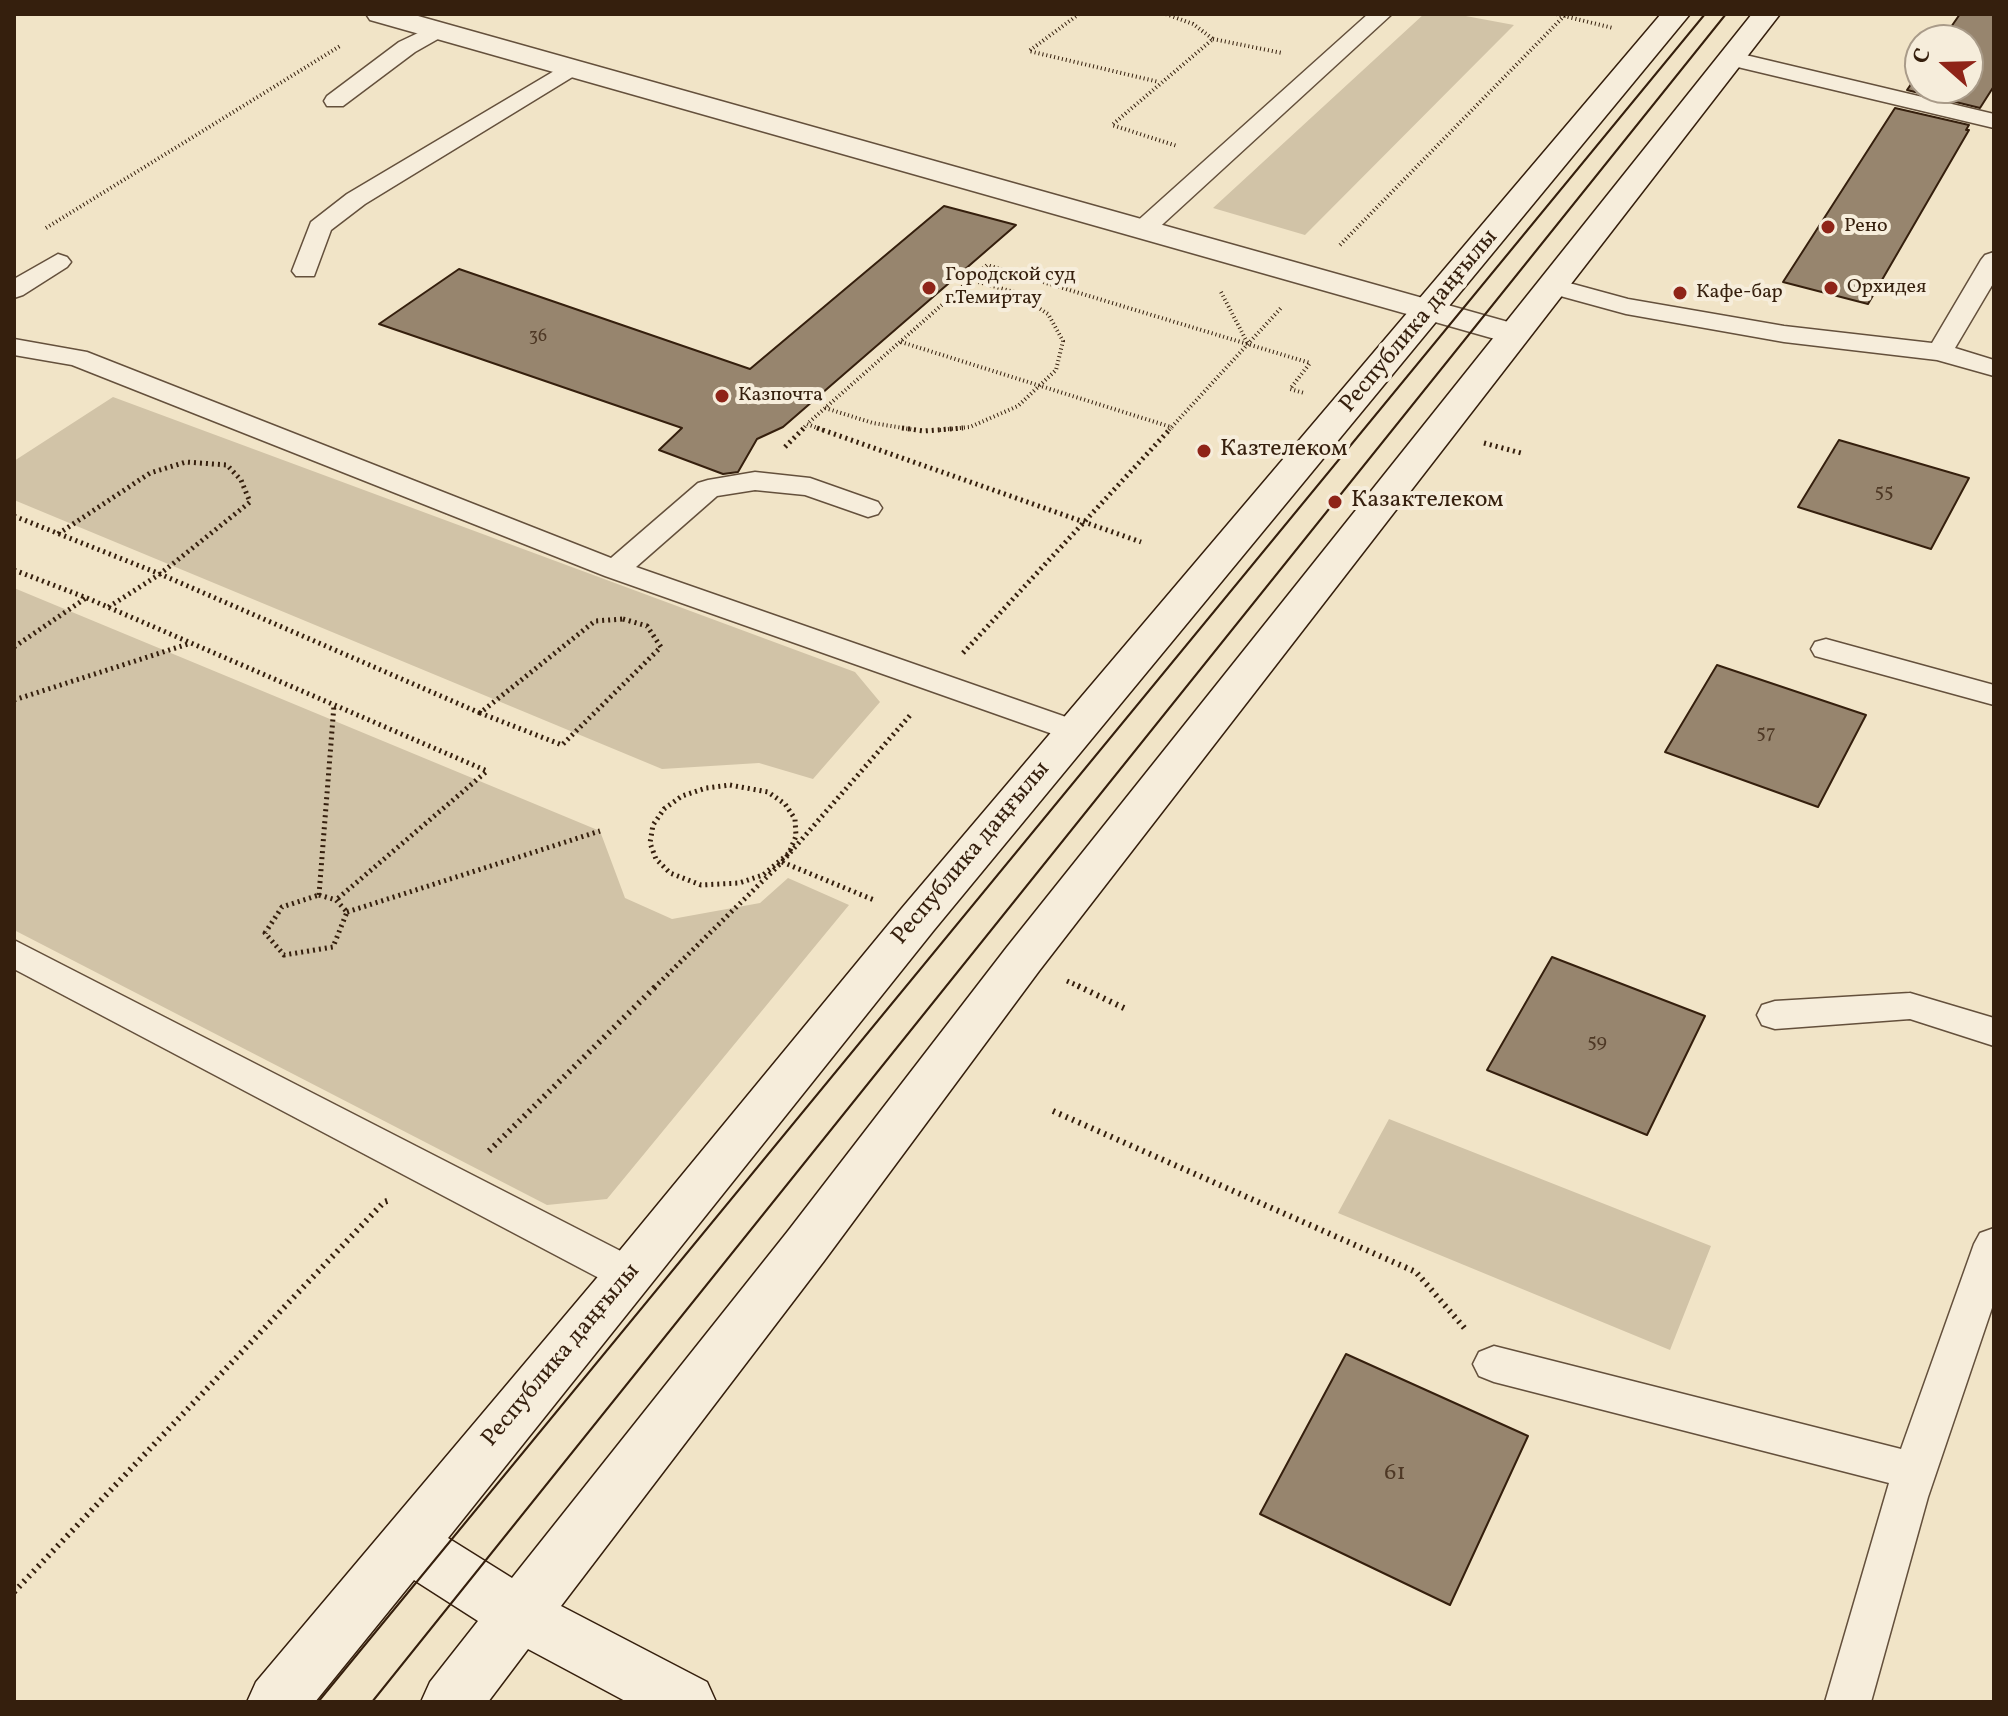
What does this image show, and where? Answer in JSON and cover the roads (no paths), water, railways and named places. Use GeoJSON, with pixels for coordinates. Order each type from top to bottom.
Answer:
{"type":"FeatureCollection","features":[{"type":"Feature","properties":{"kind":"main road","name":"Республика даңғылы"},"geometry":{"type":"LineString","coordinates":[[277,1702],[630,1275],[918,919],[1676,14]]}},
{"type":"Feature","properties":{"kind":"main road"},"geometry":{"type":"LineString","coordinates":[[451,1702],[806,1246],[1023,959],[1766,14]]}},
{"type":"Feature","properties":{"kind":"main road"},"geometry":{"type":"LineString","coordinates":[[384,15],[1514,334]]}},
{"type":"Feature","properties":{"kind":"main road"},"geometry":{"type":"LineString","coordinates":[[407,1544],[519,1614],[686,1702]]}},
{"type":"Feature","properties":{"kind":"lane"},"geometry":{"type":"LineString","coordinates":[[1143,229],[1381,14]]}},
{"type":"Feature","properties":{"kind":"lane"},"geometry":{"type":"LineString","coordinates":[[335,101],[407,47],[437,30]]}},
{"type":"Feature","properties":{"kind":"lane"},"geometry":{"type":"LineString","coordinates":[[1733,59],[1994,121]]}},
{"type":"Feature","properties":{"kind":"lane"},"geometry":{"type":"LineString","coordinates":[[305,271],[320,227],[356,199],[571,68]]}},
{"type":"Feature","properties":{"kind":"lane"},"geometry":{"type":"LineString","coordinates":[[1940,352],[1994,260]]}},
{"type":"Feature","properties":{"kind":"lane"},"geometry":{"type":"LineString","coordinates":[[14,290],[58,262]]}},
{"type":"Feature","properties":{"kind":"lane"},"geometry":{"type":"LineString","coordinates":[[1551,286],[1626,306],[1784,334],[1940,352],[1994,368]]}},
{"type":"Feature","properties":{"kind":"lane"},"geometry":{"type":"LineString","coordinates":[[14,347],[78,358],[615,570],[1075,731]]}},
{"type":"Feature","properties":{"kind":"lane"},"geometry":{"type":"LineString","coordinates":[[615,570],[708,489],[755,481],[810,487],[868,508]]}},
{"type":"Feature","properties":{"kind":"lane"},"geometry":{"type":"LineString","coordinates":[[1826,649],[1994,695]]}},
{"type":"Feature","properties":{"kind":"lane"},"geometry":{"type":"LineString","coordinates":[[14,953],[630,1275]]}},
{"type":"Feature","properties":{"kind":"lane"},"geometry":{"type":"LineString","coordinates":[[1775,1015],[1910,1006],[1994,1032]]}},
{"type":"Feature","properties":{"kind":"lane"},"geometry":{"type":"LineString","coordinates":[[1848,1702],[1915,1471],[1994,1244]]}},
{"type":"Feature","properties":{"kind":"lane"},"geometry":{"type":"LineString","coordinates":[[1494,1364],[1915,1471]]}},
{"type":"Feature","properties":{"kind":"tram line"},"geometry":{"type":"LineString","coordinates":[[318,1702],[1705,14]]}},
{"type":"Feature","properties":{"kind":"tram line"},"geometry":{"type":"LineString","coordinates":[[372,1702],[1726,14]]}},
{"type":"Feature","properties":{"kind":"place","name":"Рено"},"geometry":{"type":"Point","coordinates":[1828,227]}},
{"type":"Feature","properties":{"kind":"place","name":"Городской суд г.Темиртау"},"geometry":{"type":"Point","coordinates":[929,288]}},
{"type":"Feature","properties":{"kind":"place","name":"Орхидея"},"geometry":{"type":"Point","coordinates":[1831,288]}},
{"type":"Feature","properties":{"kind":"place","name":"Кафе-бар"},"geometry":{"type":"Point","coordinates":[1680,293]}},
{"type":"Feature","properties":{"kind":"place","name":"Казпочта"},"geometry":{"type":"Point","coordinates":[722,396]}},
{"type":"Feature","properties":{"kind":"place","name":"Казтелеком"},"geometry":{"type":"Point","coordinates":[1204,451]}},
{"type":"Feature","properties":{"kind":"place","name":"Казактелеком"},"geometry":{"type":"Point","coordinates":[1335,502]}}]}
